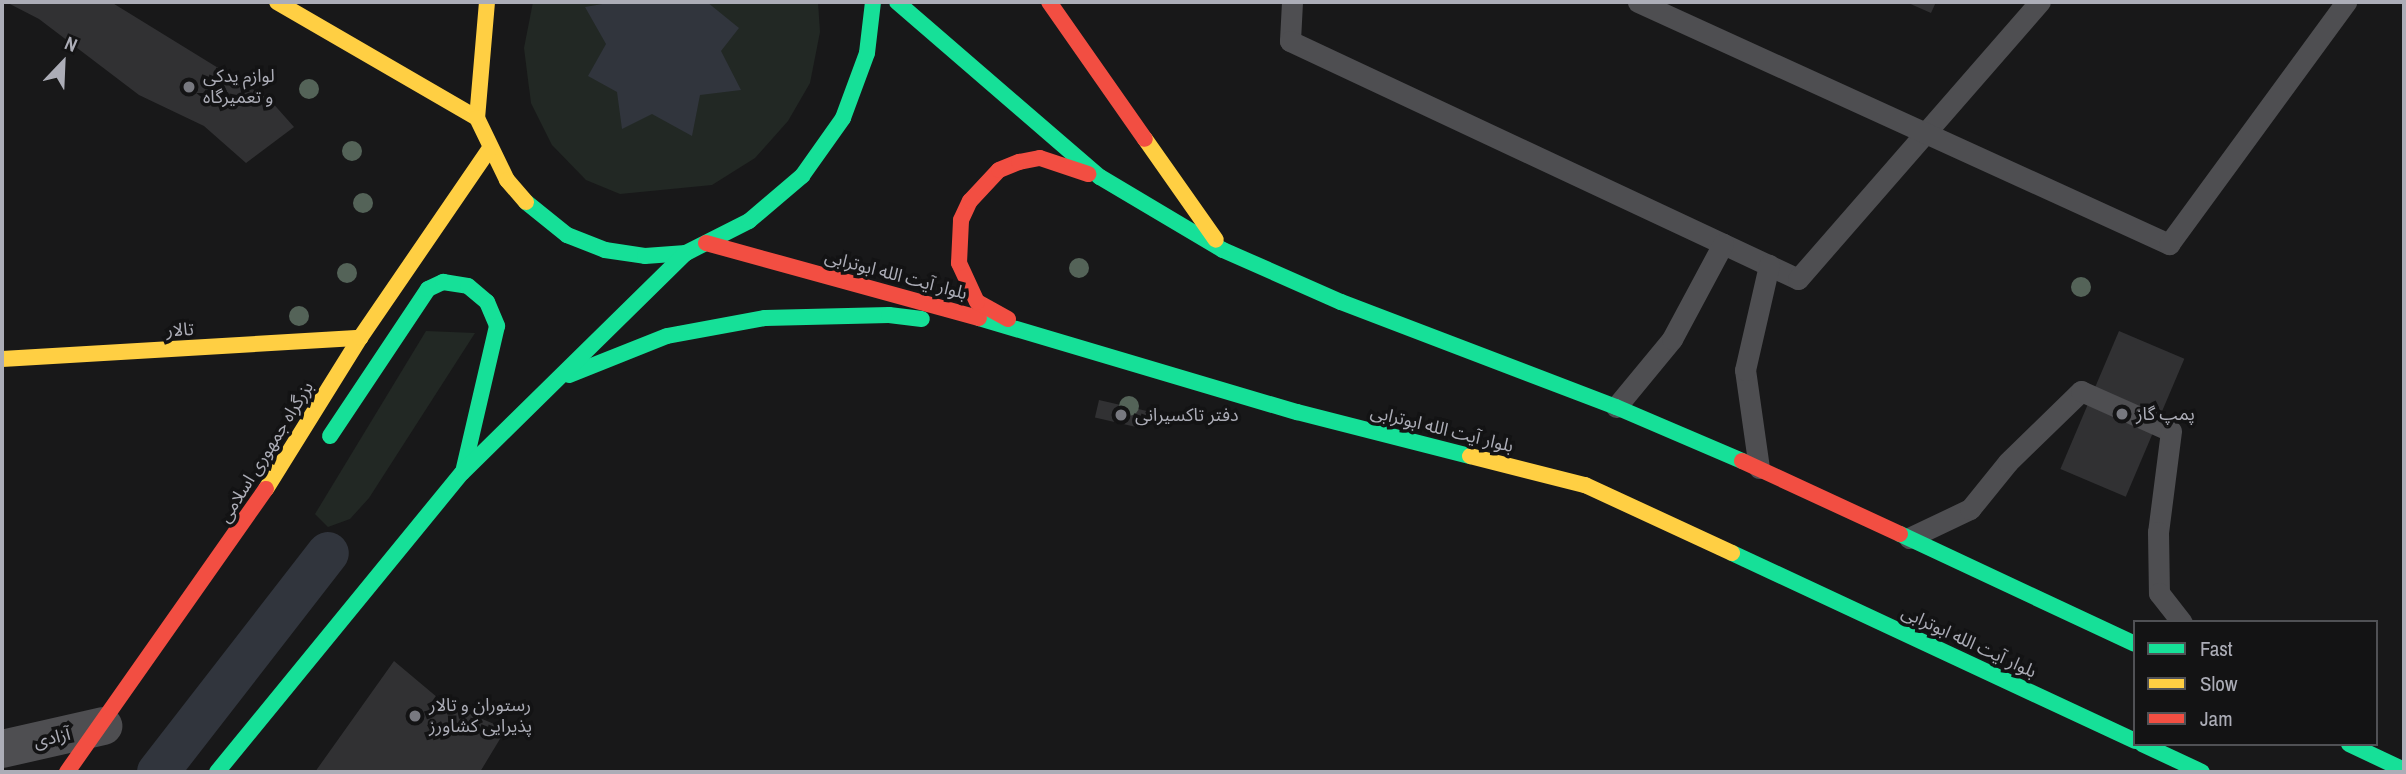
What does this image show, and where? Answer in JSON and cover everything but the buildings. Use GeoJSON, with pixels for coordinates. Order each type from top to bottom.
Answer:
{"type":"FeatureCollection","features":[{"type":"Feature","properties":{"kind":"main road"},"geometry":{"type":"LineString","coordinates":[[277,2],[477,118]]}},
{"type":"Feature","properties":{"kind":"main road"},"geometry":{"type":"LineString","coordinates":[[487,2],[477,118],[490,148],[524,200],[566,235],[605,250],[646,256],[686,253]]}},
{"type":"Feature","properties":{"kind":"main road"},"geometry":{"type":"LineString","coordinates":[[216,772],[462,474],[551,382],[686,253],[749,221],[803,176],[835,130],[867,53],[873,2]]}},
{"type":"Feature","properties":{"kind":"main road"},"geometry":{"type":"LineString","coordinates":[[897,2],[1100,177],[1223,250],[1341,302],[1616,407],[1759,468],[2133,643]]}},
{"type":"Feature","properties":{"kind":"main road"},"geometry":{"type":"LineString","coordinates":[[1049,2],[1223,250]]}},
{"type":"Feature","properties":{"kind":"main road","name":"بزرگراه جمهوری اسلامی"},"geometry":{"type":"LineString","coordinates":[[66,772],[103,726],[243,525],[360,338],[490,148]]}},
{"type":"Feature","properties":{"kind":"main road"},"geometry":{"type":"LineString","coordinates":[[1032,332],[977,302],[959,263],[961,220],[983,184],[1019,162],[1040,158],[1100,177]]}},
{"type":"Feature","properties":{"kind":"main road","name":"بلوار آیت الله ابوترابی"},"geometry":{"type":"LineString","coordinates":[[706,243],[1032,332],[1297,412],[1585,485],[2133,740]]}},
{"type":"Feature","properties":{"kind":"main road"},"geometry":{"type":"LineString","coordinates":[[317,455],[428,289],[443,282],[468,286],[487,302],[497,326],[462,474]]}},
{"type":"Feature","properties":{"kind":"main road"},"geometry":{"type":"LineString","coordinates":[[551,382],[667,336],[765,318],[889,315],[1032,332]]}},
{"type":"Feature","properties":{"kind":"main road","name":"تالار"},"geometry":{"type":"LineString","coordinates":[[2,359],[360,338]]}},
{"type":"Feature","properties":{"kind":"main road"},"geometry":{"type":"LineString","coordinates":[[243,525],[284,497]]}},
{"type":"Feature","properties":{"kind":"main road"},"geometry":{"type":"LineString","coordinates":[[2146,746],[2202,772]]}},
{"type":"Feature","properties":{"kind":"main road"},"geometry":{"type":"LineString","coordinates":[[2353,746],[2404,770]]}},
{"type":"Feature","properties":{"kind":"street","name":"آزادی"},"geometry":{"type":"LineString","coordinates":[[2,749],[103,726]]}},
{"type":"Feature","properties":{"kind":"lane"},"geometry":{"type":"LineString","coordinates":[[1292,2],[1290,41],[1798,279],[2040,2]]}},
{"type":"Feature","properties":{"kind":"lane"},"geometry":{"type":"LineString","coordinates":[[1638,2],[2168,244],[2346,2]]}},
{"type":"Feature","properties":{"kind":"lane"},"geometry":{"type":"LineString","coordinates":[[1616,407],[1672,339],[1723,244]]}},
{"type":"Feature","properties":{"kind":"lane"},"geometry":{"type":"LineString","coordinates":[[1759,468],[1745,370],[1769,265]]}},
{"type":"Feature","properties":{"kind":"lane"},"geometry":{"type":"LineString","coordinates":[[1909,538],[1970,509],[2008,462],[2081,391],[2171,431],[2158,533],[2159,593],[2180,620]]}},
{"type":"Feature","properties":{"kind":"shaded area"},"geometry":{"type":"Polygon","coordinates":[[[533,2],[818,2],[820,32],[810,83],[788,121],[755,158],[712,185],[620,194],[586,180],[552,145],[531,103],[524,48],[533,2]]]}},
{"type":"Feature","properties":{"kind":"shaded area"},"geometry":{"type":"Polygon","coordinates":[[[614,2],[707,2],[739,28],[721,51],[741,90],[700,95],[692,136],[652,114],[622,129],[617,92],[588,76],[606,44],[585,7],[614,2]]]}},
{"type":"Feature","properties":{"kind":"shaded area"},"geometry":{"type":"Polygon","coordinates":[[[426,331],[475,333],[369,498],[350,519],[328,527],[315,514],[426,331]]]}},
{"type":"Feature","properties":{"kind":"waterway"},"geometry":{"type":"LineString","coordinates":[[158,772],[328,553]]}},
{"type":"Feature","properties":{"kind":"traffic: fast"},"geometry":{"type":"LineString","coordinates":[[526,202],[567,235],[605,250],[645,256],[686,253],[749,221],[802,176],[843,118],[867,53],[873,2]]}},
{"type":"Feature","properties":{"kind":"traffic: fast"},"geometry":{"type":"LineString","coordinates":[[897,2],[1100,177],[1223,250],[1341,302],[1616,407],[1742,461]]}},
{"type":"Feature","properties":{"kind":"traffic: fast"},"geometry":{"type":"LineString","coordinates":[[217,772],[462,473],[686,253]]}},
{"type":"Feature","properties":{"kind":"traffic: fast"},"geometry":{"type":"LineString","coordinates":[[330,436],[428,289],[443,282],[468,286],[487,302],[497,326],[464,468]]}},
{"type":"Feature","properties":{"kind":"traffic: fast"},"geometry":{"type":"LineString","coordinates":[[569,375],[667,336],[765,318],[889,315],[922,319]]}},
{"type":"Feature","properties":{"kind":"traffic: fast"},"geometry":{"type":"LineString","coordinates":[[979,318],[1297,412],[1470,456]]}},
{"type":"Feature","properties":{"kind":"traffic: fast"},"geometry":{"type":"LineString","coordinates":[[1900,534],[2133,643]]}},
{"type":"Feature","properties":{"kind":"traffic: fast"},"geometry":{"type":"LineString","coordinates":[[1732,553],[2133,740]]}},
{"type":"Feature","properties":{"kind":"traffic: fast"},"geometry":{"type":"LineString","coordinates":[[2146,746],[2202,772]]}},
{"type":"Feature","properties":{"kind":"traffic: fast"},"geometry":{"type":"LineString","coordinates":[[2353,746],[2404,770]]}},
{"type":"Feature","properties":{"kind":"traffic: slow"},"geometry":{"type":"LineString","coordinates":[[277,2],[477,118]]}},
{"type":"Feature","properties":{"kind":"traffic: slow"},"geometry":{"type":"LineString","coordinates":[[487,2],[477,118],[507,180],[526,202]]}},
{"type":"Feature","properties":{"kind":"traffic: slow"},"geometry":{"type":"LineString","coordinates":[[1145,139],[1216,240]]}},
{"type":"Feature","properties":{"kind":"traffic: slow"},"geometry":{"type":"LineString","coordinates":[[266,489],[360,338],[490,148]]}},
{"type":"Feature","properties":{"kind":"traffic: slow"},"geometry":{"type":"LineString","coordinates":[[2,359],[360,338]]}},
{"type":"Feature","properties":{"kind":"traffic: slow"},"geometry":{"type":"LineString","coordinates":[[1470,456],[1585,485],[1732,553]]}},
{"type":"Feature","properties":{"kind":"traffic: jam"},"geometry":{"type":"LineString","coordinates":[[1049,2],[1145,139]]}},
{"type":"Feature","properties":{"kind":"traffic: jam"},"geometry":{"type":"LineString","coordinates":[[1008,319],[977,302],[959,263],[961,220],[970,201],[999,170],[1019,162],[1040,158],[1088,174]]}},
{"type":"Feature","properties":{"kind":"traffic: jam"},"geometry":{"type":"LineString","coordinates":[[706,243],[979,318]]}},
{"type":"Feature","properties":{"kind":"traffic: jam"},"geometry":{"type":"LineString","coordinates":[[1742,461],[1900,534]]}},
{"type":"Feature","properties":{"kind":"traffic: jam"},"geometry":{"type":"LineString","coordinates":[[67,772],[266,489]]}},
{"type":"Feature","properties":{"kind":"place","name":"لوازم یدکی و تعمیرگاه"},"geometry":{"type":"Point","coordinates":[189,87]}},
{"type":"Feature","properties":{"kind":"place","name":"پمپ گاز"},"geometry":{"type":"Point","coordinates":[2122,414]}},
{"type":"Feature","properties":{"kind":"place","name":"دفتر تاکسیرانی"},"geometry":{"type":"Point","coordinates":[1121,415]}},
{"type":"Feature","properties":{"kind":"place","name":"رستوران و تالار پذیرایی کشاورز"},"geometry":{"type":"Point","coordinates":[415,716]}}]}
